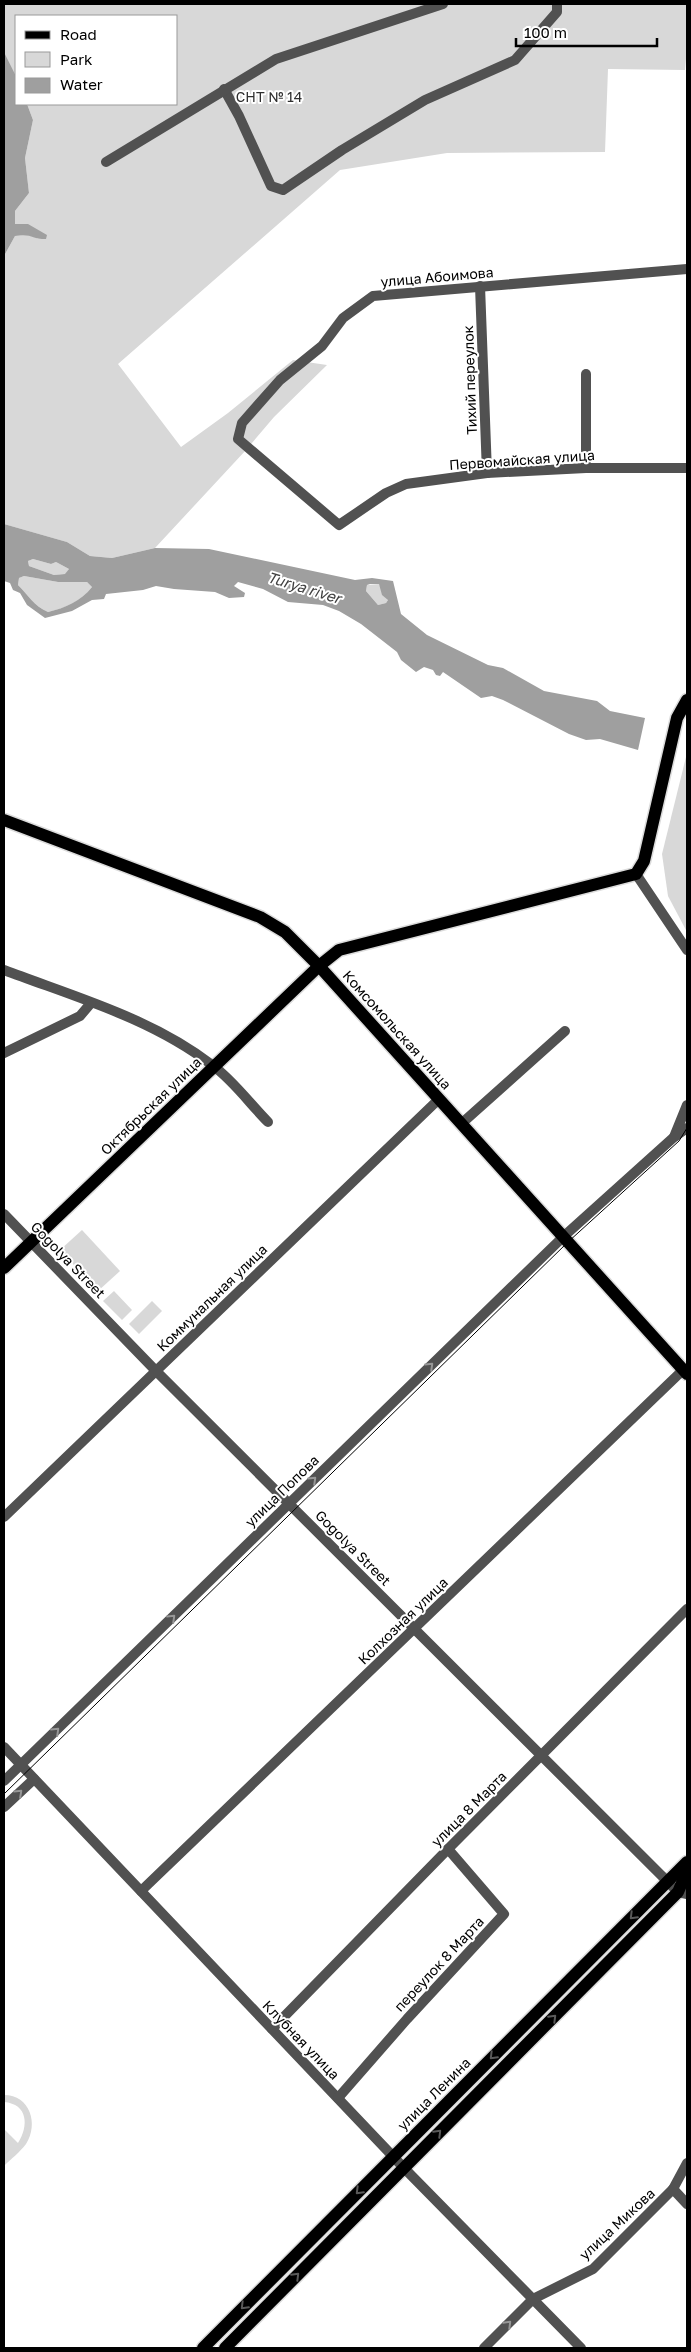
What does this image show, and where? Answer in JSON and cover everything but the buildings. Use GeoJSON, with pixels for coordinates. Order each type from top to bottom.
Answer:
{"type":"FeatureCollection","features":[{"type":"Feature","properties":{"kind":"main road"},"geometry":{"type":"LineString","coordinates":[[636,874],[644,861],[677,718],[687,700]]}},
{"type":"Feature","properties":{"kind":"main road","name":"Комсомольская улица"},"geometry":{"type":"LineString","coordinates":[[4,820],[260,917],[284,932],[319,966],[685,1372]]}},
{"type":"Feature","properties":{"kind":"main road","name":"Октябрьская улица"},"geometry":{"type":"LineString","coordinates":[[4,1268],[319,966],[339,950],[636,874]]}},
{"type":"Feature","properties":{"kind":"main road","name":"улица Ленина"},"geometry":{"type":"LineString","coordinates":[[203,2348],[687,1862]]}},
{"type":"Feature","properties":{"kind":"main road"},"geometry":{"type":"LineString","coordinates":[[225,2348],[682,1893],[687,1871]]}},
{"type":"Feature","properties":{"kind":"street"},"geometry":{"type":"LineString","coordinates":[[106,162],[276,59],[443,4]]}},
{"type":"Feature","properties":{"kind":"street"},"geometry":{"type":"LineString","coordinates":[[224,89],[239,116],[271,186],[283,190],[358,140],[425,100],[516,60],[557,12],[557,4]]}},
{"type":"Feature","properties":{"kind":"street","name":"улица Абоимова"},"geometry":{"type":"LineString","coordinates":[[242,422],[280,380],[322,346],[343,318],[373,296],[687,269]]}},
{"type":"Feature","properties":{"kind":"street","name":"Тихий переулок"},"geometry":{"type":"LineString","coordinates":[[480,286],[487,473]]}},
{"type":"Feature","properties":{"kind":"street"},"geometry":{"type":"LineString","coordinates":[[586,374],[586,468]]}},
{"type":"Feature","properties":{"kind":"street","name":"Первомайская улица"},"geometry":{"type":"LineString","coordinates":[[242,422],[238,439],[339,525],[386,493],[406,484],[487,473],[586,468],[687,468]]}},
{"type":"Feature","properties":{"kind":"street"},"geometry":{"type":"LineString","coordinates":[[636,874],[687,950]]}},
{"type":"Feature","properties":{"kind":"street"},"geometry":{"type":"LineString","coordinates":[[4,970],[136,1020],[184,1046],[214,1066],[268,1122]]}},
{"type":"Feature","properties":{"kind":"street"},"geometry":{"type":"LineString","coordinates":[[4,1053],[80,1016],[91,1003]]}},
{"type":"Feature","properties":{"kind":"street"},"geometry":{"type":"LineString","coordinates":[[461,1124],[566,1030]]}},
{"type":"Feature","properties":{"kind":"street","name":"Коммунальная улица"},"geometry":{"type":"LineString","coordinates":[[4,1517],[439,1099]]}},
{"type":"Feature","properties":{"kind":"street"},"geometry":{"type":"LineString","coordinates":[[673,1138],[687,1105]]}},
{"type":"Feature","properties":{"kind":"street","name":"улица Попова"},"geometry":{"type":"LineString","coordinates":[[4,1781],[563,1237],[673,1138],[687,1128]]}},
{"type":"Feature","properties":{"kind":"street","name":"Gogolya Street"},"geometry":{"type":"LineString","coordinates":[[4,1214],[156,1371],[667,1882],[682,1893]]}},
{"type":"Feature","properties":{"kind":"street","name":"Колхозная улица"},"geometry":{"type":"LineString","coordinates":[[141,1891],[685,1372]]}},
{"type":"Feature","properties":{"kind":"street","name":"улица 8 Марта"},"geometry":{"type":"LineString","coordinates":[[272,2029],[687,1609]]}},
{"type":"Feature","properties":{"kind":"street","name":"Клубная улица"},"geometry":{"type":"LineString","coordinates":[[4,1748],[393,2157],[581,2348]]}},
{"type":"Feature","properties":{"kind":"street"},"geometry":{"type":"LineString","coordinates":[[4,1807],[34,1779]]}},
{"type":"Feature","properties":{"kind":"street","name":"переулок 8 Марта"},"geometry":{"type":"LineString","coordinates":[[338,2098],[406,2019],[504,1914],[448,1849]]}},
{"type":"Feature","properties":{"kind":"street","name":"улица Микова"},"geometry":{"type":"LineString","coordinates":[[484,2348],[533,2299],[593,2269],[673,2189],[687,2163]]}},
{"type":"Feature","properties":{"kind":"street"},"geometry":{"type":"LineString","coordinates":[[673,2189],[687,2204]]}},
{"type":"Feature","properties":{"kind":"green space","name":"СНТ № 14"},"geometry":{"type":"Polygon","coordinates":[[[4,4],[687,4],[685,70],[608,69],[605,152],[447,153],[340,170],[118,364],[181,447],[228,413],[293,360],[327,365],[274,417],[155,548],[112,558],[90,556],[67,542],[4,524],[4,256],[15,236],[28,234],[39,239],[15,224],[15,211],[29,193],[25,158],[33,120],[27,105],[178,105],[178,15],[15,15],[15,74],[4,52],[4,4]]]}},
{"type":"Feature","properties":{"kind":"green space"},"geometry":{"type":"Polygon","coordinates":[[[33,559],[51,564],[56,562],[69,569],[66,574],[54,575],[29,566],[28,561],[33,559]]]}},
{"type":"Feature","properties":{"kind":"green space"},"geometry":{"type":"Polygon","coordinates":[[[24,576],[58,582],[87,582],[92,587],[73,603],[48,612],[35,603],[18,585],[19,578],[24,576]]]}},
{"type":"Feature","properties":{"kind":"green space"},"geometry":{"type":"Polygon","coordinates":[[[379,584],[388,600],[386,603],[378,605],[366,591],[367,585],[379,584]]]}},
{"type":"Feature","properties":{"kind":"green space"},"geometry":{"type":"Polygon","coordinates":[[[686,757],[687,932],[668,896],[662,854],[686,757]]]}},
{"type":"Feature","properties":{"kind":"green space"},"geometry":{"type":"Polygon","coordinates":[[[82,1230],[120,1271],[98,1291],[60,1250],[82,1230]]]}},
{"type":"Feature","properties":{"kind":"green space"},"geometry":{"type":"Polygon","coordinates":[[[114,1291],[132,1310],[122,1320],[103,1301],[114,1291]]]}},
{"type":"Feature","properties":{"kind":"green space"},"geometry":{"type":"Polygon","coordinates":[[[152,1301],[162,1311],[139,1334],[129,1324],[152,1301]]]}},
{"type":"Feature","properties":{"kind":"green space"},"geometry":{"type":"Polygon","coordinates":[[[4,2095],[13,2096],[26,2105],[30,2112],[32,2128],[26,2144],[4,2166],[4,2129],[18,2143],[25,2123],[22,2111],[12,2104],[4,2102],[4,2095]]]}},
{"type":"Feature","properties":{"kind":"water"},"geometry":{"type":"Polygon","coordinates":[[[4,52],[15,74],[15,105],[27,105],[33,120],[25,158],[29,193],[15,211],[15,224],[28,224],[47,235],[46,239],[25,235],[15,236],[4,256],[4,52]]]}},
{"type":"Feature","properties":{"kind":"water","name":"Turya river"},"geometry":{"type":"Polygon","coordinates":[[[4,524],[67,542],[90,556],[112,558],[155,548],[209,549],[355,580],[372,578],[393,581],[401,614],[427,635],[488,665],[503,668],[544,691],[597,701],[610,711],[645,718],[638,750],[600,739],[586,740],[569,734],[503,700],[492,696],[481,698],[443,672],[440,676],[436,675],[433,670],[424,667],[416,672],[401,660],[397,652],[361,624],[339,611],[323,605],[288,602],[263,589],[238,582],[234,586],[245,593],[244,597],[229,598],[215,592],[156,586],[143,590],[106,594],[104,599],[92,600],[72,611],[45,618],[27,605],[20,593],[13,590],[10,583],[4,581],[4,524]],[[33,559],[28,561],[29,566],[54,575],[65,574],[69,569],[56,562],[51,564],[33,559]],[[24,576],[19,578],[18,585],[35,603],[48,612],[72,603],[92,587],[87,582],[58,582],[24,576]],[[379,584],[367,585],[366,591],[378,605],[386,603],[388,600],[382,595],[379,584]]]}},
{"type":"Feature","properties":{"kind":"tram line"},"geometry":{"type":"LineString","coordinates":[[4,1794],[568,1242],[679,1141],[687,1128]]}}]}
